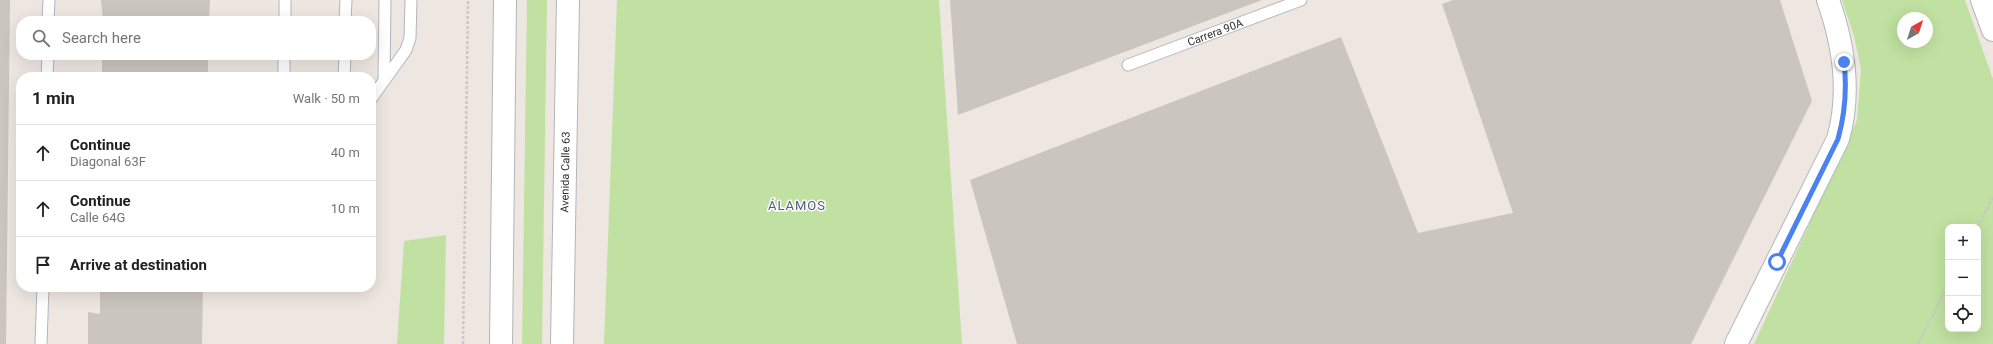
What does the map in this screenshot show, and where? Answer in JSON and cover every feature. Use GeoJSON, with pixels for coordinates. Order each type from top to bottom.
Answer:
{"type":"FeatureCollection","features":[{"type":"Feature","properties":{"kind":"main road"},"geometry":{"type":"LineString","coordinates":[[501,344],[505,0]]}},
{"type":"Feature","properties":{"kind":"main road","name":"Avenida Calle 63"},"geometry":{"type":"LineString","coordinates":[[562,344],[568,0]]}},
{"type":"Feature","properties":{"kind":"main road"},"geometry":{"type":"LineString","coordinates":[[1736,344],[1838,139],[1842,124],[1845,101],[1844,69],[1835,19],[1828,0]]}},
{"type":"Feature","properties":{"kind":"main road"},"geometry":{"type":"LineString","coordinates":[[1982,0],[1993,30]]}},
{"type":"Feature","properties":{"kind":"lane"},"geometry":{"type":"LineString","coordinates":[[48,16],[49,0]]}},
{"type":"Feature","properties":{"kind":"lane"},"geometry":{"type":"LineString","coordinates":[[285,0],[285,16]]}},
{"type":"Feature","properties":{"kind":"lane"},"geometry":{"type":"LineString","coordinates":[[345,16],[346,0]]}},
{"type":"Feature","properties":{"kind":"lane"},"geometry":{"type":"LineString","coordinates":[[384,79],[385,0]]}},
{"type":"Feature","properties":{"kind":"lane"},"geometry":{"type":"LineString","coordinates":[[376,91],[406,50],[410,38],[411,0]]}},
{"type":"Feature","properties":{"kind":"lane","name":"Carrera 90A"},"geometry":{"type":"LineString","coordinates":[[1128,65],[1301,0]]}},
{"type":"Feature","properties":{"kind":"lane"},"geometry":{"type":"LineString","coordinates":[[47,72],[48,60]]}},
{"type":"Feature","properties":{"kind":"lane"},"geometry":{"type":"LineString","coordinates":[[284,60],[284,72]]}},
{"type":"Feature","properties":{"kind":"lane"},"geometry":{"type":"LineString","coordinates":[[344,72],[345,60]]}},
{"type":"Feature","properties":{"kind":"lane"},"geometry":{"type":"LineString","coordinates":[[41,344],[42,292]]}},
{"type":"Feature","properties":{"kind":"path"},"geometry":{"type":"LineString","coordinates":[[464,344],[468,0]]}},
{"type":"Feature","properties":{"kind":"path"},"geometry":{"type":"LineString","coordinates":[[1979,224],[1993,196]]}},
{"type":"Feature","properties":{"kind":"path"},"geometry":{"type":"LineString","coordinates":[[1918,344],[1945,291]]}},
{"type":"Feature","properties":{"kind":"green space"},"geometry":{"type":"Polygon","coordinates":[[[527,0],[547,0],[542,344],[522,344],[527,0]]]}},
{"type":"Feature","properties":{"kind":"green space"},"geometry":{"type":"Polygon","coordinates":[[[617,0],[939,0],[962,344],[604,344],[617,0]]]}},
{"type":"Feature","properties":{"kind":"green space"},"geometry":{"type":"Polygon","coordinates":[[[1842,0],[1965,0],[1993,79],[1993,344],[1754,344],[1857,120],[1861,69],[1854,36],[1842,0]]]}},
{"type":"Feature","properties":{"kind":"green space"},"geometry":{"type":"Polygon","coordinates":[[[446,235],[444,344],[397,344],[404,241],[446,235]]]}},
{"type":"Feature","properties":{"kind":"building"},"geometry":{"type":"Polygon","coordinates":[[[0,0],[10,0],[6,344],[0,344],[0,0]]]}},
{"type":"Feature","properties":{"kind":"building"},"geometry":{"type":"Polygon","coordinates":[[[101,0],[210,0],[209,16],[103,16],[101,0]]]}},
{"type":"Feature","properties":{"kind":"building"},"geometry":{"type":"Polygon","coordinates":[[[950,0],[1262,0],[958,115],[950,0]]]}},
{"type":"Feature","properties":{"kind":"building"},"geometry":{"type":"Polygon","coordinates":[[[1453,0],[1780,0],[1812,101],[1691,344],[1017,344],[970,180],[1341,37],[1418,233],[1513,213],[1442,4],[1453,0]]]}},
{"type":"Feature","properties":{"kind":"building"},"geometry":{"type":"Polygon","coordinates":[[[102,60],[208,60],[208,72],[102,72],[102,60]]]}},
{"type":"Feature","properties":{"kind":"building"},"geometry":{"type":"Polygon","coordinates":[[[100,292],[203,292],[202,344],[88,344],[88,312],[100,314],[100,292]]]}},
{"type":"Feature","properties":{"kind":"district","name":"ÁLAMOS"},"geometry":{"type":"Point","coordinates":[797,205]}},
{"type":"Feature","properties":{"kind":"route"},"geometry":{"type":"LineString","coordinates":[[1777,262],[1838,139],[1842,124],[1845,101],[1844,62]]}}]}
